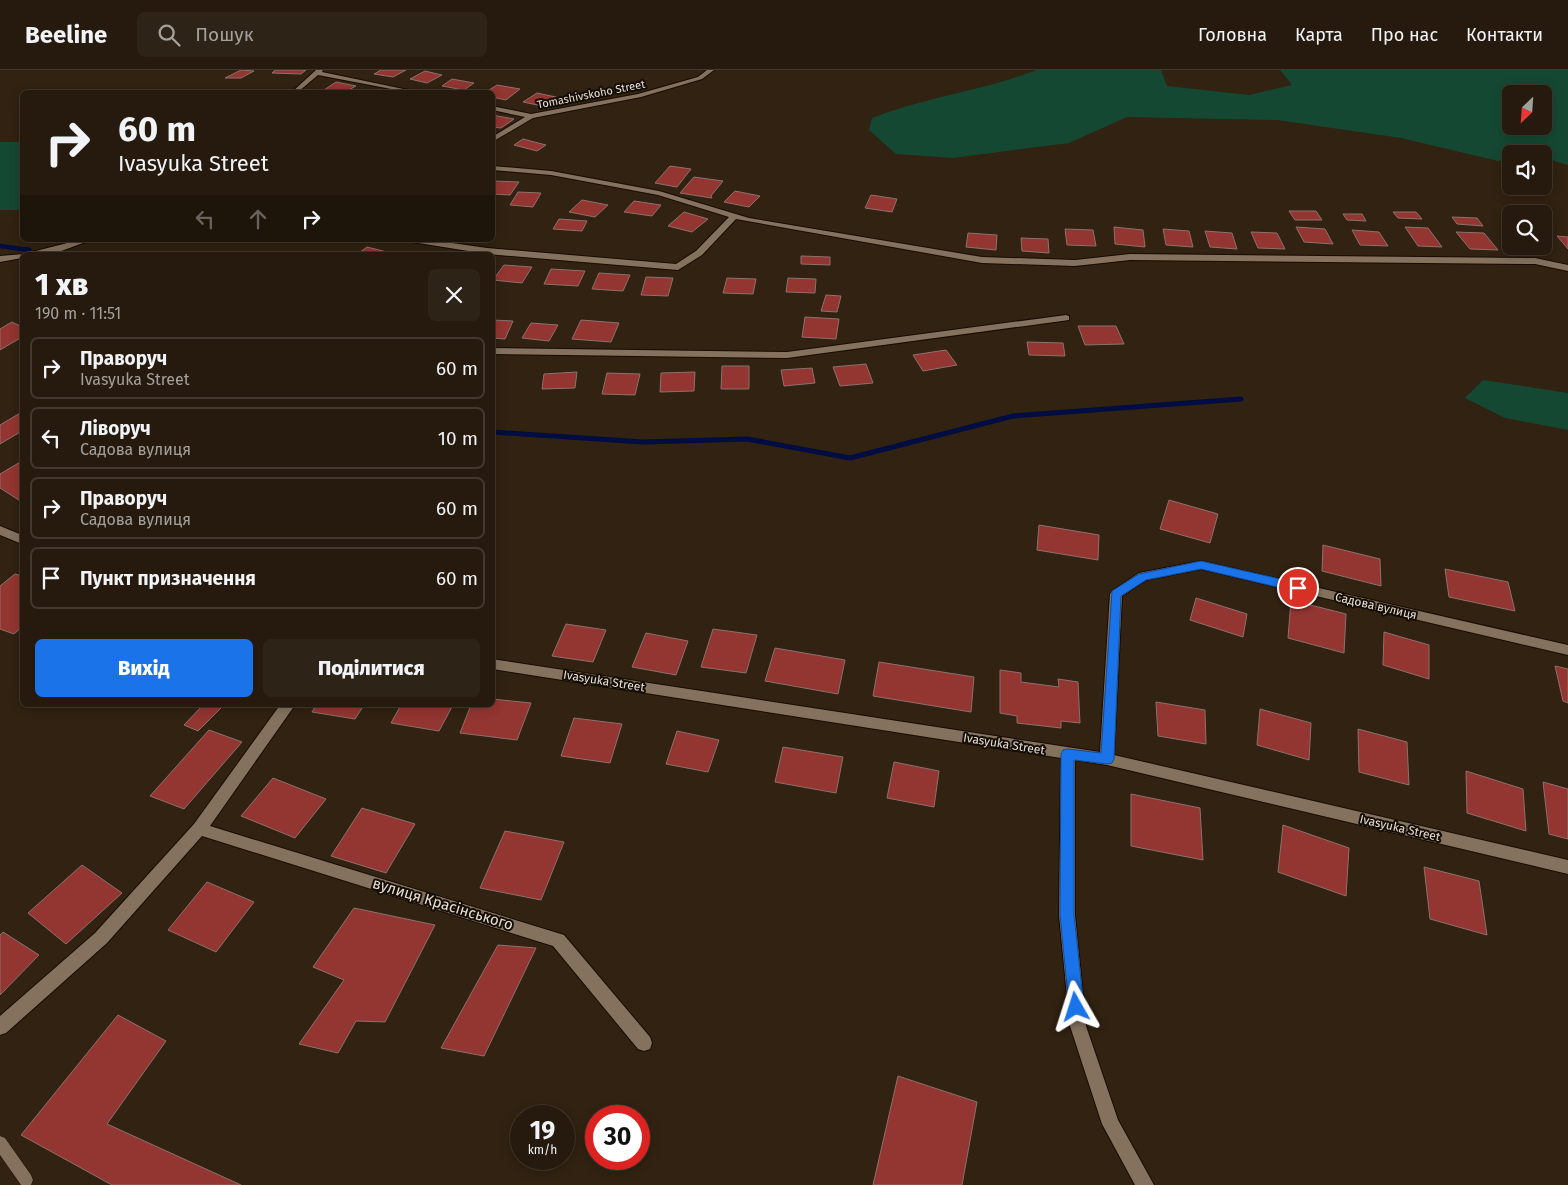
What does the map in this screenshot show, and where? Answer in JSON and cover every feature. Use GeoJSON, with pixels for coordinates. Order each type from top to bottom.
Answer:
{"type":"FeatureCollection","features":[{"type":"Feature","properties":{"kind":"street","name":"Tomashivskoho Street"},"geometry":{"type":"LineString","coordinates":[[531,116],[639,96],[700,78],[711,70]]}},
{"type":"Feature","properties":{"kind":"street"},"geometry":{"type":"LineString","coordinates":[[297,90],[318,71],[406,90]]}},
{"type":"Feature","properties":{"kind":"street"},"geometry":{"type":"LineString","coordinates":[[495,109],[531,116]]}},
{"type":"Feature","properties":{"kind":"street"},"geometry":{"type":"LineString","coordinates":[[495,138],[531,116]]}},
{"type":"Feature","properties":{"kind":"street"},"geometry":{"type":"LineString","coordinates":[[495,168],[551,173],[659,193],[748,220],[982,260],[1075,264],[1130,257],[1535,261],[1568,268]]}},
{"type":"Feature","properties":{"kind":"street"},"geometry":{"type":"LineString","coordinates":[[495,254],[678,267],[699,253],[734,216]]}},
{"type":"Feature","properties":{"kind":"street"},"geometry":{"type":"LineString","coordinates":[[45,252],[81,242]]}},
{"type":"Feature","properties":{"kind":"street"},"geometry":{"type":"LineString","coordinates":[[426,242],[481,252]]}},
{"type":"Feature","properties":{"kind":"street"},"geometry":{"type":"LineString","coordinates":[[0,259],[20,256]]}},
{"type":"Feature","properties":{"kind":"street"},"geometry":{"type":"LineString","coordinates":[[495,351],[787,355],[1066,318]]}},
{"type":"Feature","properties":{"kind":"street"},"geometry":{"type":"LineString","coordinates":[[0,530],[20,539]]}},
{"type":"Feature","properties":{"kind":"street","name":"Садова вулиця"},"geometry":{"type":"LineString","coordinates":[[1107,759],[1116,594],[1143,576],[1201,565],[1568,650]]}},
{"type":"Feature","properties":{"kind":"street","name":"Ivasyuka Street"},"geometry":{"type":"LineString","coordinates":[[495,664],[1107,759],[1568,867]]}},
{"type":"Feature","properties":{"kind":"street"},"geometry":{"type":"LineString","coordinates":[[0,1027],[101,938],[199,829],[287,707]]}},
{"type":"Feature","properties":{"kind":"street"},"geometry":{"type":"LineString","coordinates":[[1068,754],[1067,915],[1078,1026],[1112,1124],[1145,1185]]}},
{"type":"Feature","properties":{"kind":"street","name":"вулиця Красінського"},"geometry":{"type":"LineString","coordinates":[[199,829],[558,940],[644,1043]]}},
{"type":"Feature","properties":{"kind":"lane"},"geometry":{"type":"LineString","coordinates":[[0,1143],[26,1180]]}},
{"type":"Feature","properties":{"kind":"green space"},"geometry":{"type":"Polygon","coordinates":[[[1037,70],[1161,70],[1167,86],[1249,95],[1292,85],[1280,70],[1568,70],[1568,165],[1552,160],[1552,145],[1502,145],[1502,160],[1498,161],[1401,138],[1277,120],[1127,117],[1069,143],[953,158],[896,154],[869,130],[872,118],[1037,70]]]}},
{"type":"Feature","properties":{"kind":"green space"},"geometry":{"type":"Polygon","coordinates":[[[0,142],[20,142],[20,210],[0,210],[0,142]]]}},
{"type":"Feature","properties":{"kind":"green space"},"geometry":{"type":"Polygon","coordinates":[[[1483,380],[1568,393],[1568,430],[1505,418],[1465,398],[1483,380]]]}},
{"type":"Feature","properties":{"kind":"building"},"geometry":{"type":"Polygon","coordinates":[[[241,70],[254,71],[241,78],[225,78],[241,70]]]}},
{"type":"Feature","properties":{"kind":"building"},"geometry":{"type":"Polygon","coordinates":[[[275,70],[306,70],[301,74],[272,73],[275,70]]]}},
{"type":"Feature","properties":{"kind":"building"},"geometry":{"type":"Polygon","coordinates":[[[381,70],[406,70],[393,77],[374,74],[381,70]]]}},
{"type":"Feature","properties":{"kind":"building"},"geometry":{"type":"Polygon","coordinates":[[[425,71],[442,75],[427,83],[410,79],[425,71]]]}},
{"type":"Feature","properties":{"kind":"building"},"geometry":{"type":"Polygon","coordinates":[[[452,79],[474,83],[464,90],[442,86],[452,79]]]}},
{"type":"Feature","properties":{"kind":"building"},"geometry":{"type":"Polygon","coordinates":[[[336,82],[356,86],[349,90],[324,90],[336,82]]]}},
{"type":"Feature","properties":{"kind":"building"},"geometry":{"type":"Polygon","coordinates":[[[497,85],[520,89],[506,100],[495,98],[495,90],[489,90],[497,85]]]}},
{"type":"Feature","properties":{"kind":"building"},"geometry":{"type":"Polygon","coordinates":[[[537,93],[556,97],[542,106],[523,102],[537,93]]]}},
{"type":"Feature","properties":{"kind":"building"},"geometry":{"type":"Polygon","coordinates":[[[495,116],[514,119],[501,128],[495,127],[495,116]]]}},
{"type":"Feature","properties":{"kind":"building"},"geometry":{"type":"Polygon","coordinates":[[[523,139],[546,145],[537,151],[514,145],[523,139]]]}},
{"type":"Feature","properties":{"kind":"building"},"geometry":{"type":"Polygon","coordinates":[[[670,166],[691,169],[677,187],[655,183],[670,166]]]}},
{"type":"Feature","properties":{"kind":"building"},"geometry":{"type":"Polygon","coordinates":[[[694,177],[723,181],[711,196],[712,198],[680,193],[694,177]]]}},
{"type":"Feature","properties":{"kind":"building"},"geometry":{"type":"Polygon","coordinates":[[[495,181],[519,182],[510,195],[495,194],[495,181]]]}},
{"type":"Feature","properties":{"kind":"building"},"geometry":{"type":"Polygon","coordinates":[[[735,191],[760,196],[749,207],[724,202],[735,191]]]}},
{"type":"Feature","properties":{"kind":"building"},"geometry":{"type":"Polygon","coordinates":[[[518,192],[541,193],[533,207],[510,205],[518,192]]]}},
{"type":"Feature","properties":{"kind":"building"},"geometry":{"type":"Polygon","coordinates":[[[871,195],[897,199],[892,212],[865,208],[871,195]]]}},
{"type":"Feature","properties":{"kind":"building"},"geometry":{"type":"Polygon","coordinates":[[[582,200],[608,205],[595,217],[569,212],[582,200]]]}},
{"type":"Feature","properties":{"kind":"building"},"geometry":{"type":"Polygon","coordinates":[[[634,201],[661,205],[652,216],[624,212],[634,201]]]}},
{"type":"Feature","properties":{"kind":"building"},"geometry":{"type":"Polygon","coordinates":[[[1289,211],[1316,211],[1322,220],[1295,220],[1289,211]]]}},
{"type":"Feature","properties":{"kind":"building"},"geometry":{"type":"Polygon","coordinates":[[[684,212],[708,219],[692,232],[668,226],[684,212]]]}},
{"type":"Feature","properties":{"kind":"building"},"geometry":{"type":"Polygon","coordinates":[[[1393,212],[1416,212],[1422,219],[1398,218],[1393,212]]]}},
{"type":"Feature","properties":{"kind":"building"},"geometry":{"type":"Polygon","coordinates":[[[1343,214],[1362,214],[1366,221],[1347,220],[1343,214]]]}},
{"type":"Feature","properties":{"kind":"building"},"geometry":{"type":"Polygon","coordinates":[[[1452,217],[1477,218],[1483,226],[1457,224],[1452,217]]]}},
{"type":"Feature","properties":{"kind":"building"},"geometry":{"type":"Polygon","coordinates":[[[559,219],[587,221],[582,231],[553,229],[559,219]]]}},
{"type":"Feature","properties":{"kind":"building"},"geometry":{"type":"Polygon","coordinates":[[[1114,227],[1143,230],[1145,247],[1115,244],[1114,227]]]}},
{"type":"Feature","properties":{"kind":"building"},"geometry":{"type":"Polygon","coordinates":[[[1296,227],[1325,229],[1333,244],[1304,242],[1296,227]]]}},
{"type":"Feature","properties":{"kind":"building"},"geometry":{"type":"Polygon","coordinates":[[[1405,227],[1428,228],[1442,247],[1418,246],[1405,227]]]}},
{"type":"Feature","properties":{"kind":"building"},"geometry":{"type":"Polygon","coordinates":[[[1065,229],[1093,230],[1096,246],[1067,245],[1065,229]]]}},
{"type":"Feature","properties":{"kind":"building"},"geometry":{"type":"Polygon","coordinates":[[[1163,229],[1189,231],[1193,247],[1166,245],[1163,229]]]}},
{"type":"Feature","properties":{"kind":"building"},"geometry":{"type":"Polygon","coordinates":[[[1352,230],[1379,232],[1388,246],[1360,245],[1352,230]]]}},
{"type":"Feature","properties":{"kind":"building"},"geometry":{"type":"Polygon","coordinates":[[[1205,231],[1232,233],[1237,249],[1210,247],[1205,231]]]}},
{"type":"Feature","properties":{"kind":"building"},"geometry":{"type":"Polygon","coordinates":[[[1251,232],[1277,233],[1285,249],[1258,248],[1251,232]]]}},
{"type":"Feature","properties":{"kind":"building"},"geometry":{"type":"Polygon","coordinates":[[[1456,232],[1484,233],[1498,250],[1470,249],[1456,232]]]}},
{"type":"Feature","properties":{"kind":"building"},"geometry":{"type":"Polygon","coordinates":[[[968,233],[997,235],[996,250],[966,247],[968,233]]]}},
{"type":"Feature","properties":{"kind":"building"},"geometry":{"type":"Polygon","coordinates":[[[1557,236],[1568,237],[1568,249],[1557,236]]]}},
{"type":"Feature","properties":{"kind":"building"},"geometry":{"type":"Polygon","coordinates":[[[1021,238],[1048,239],[1049,253],[1022,251],[1021,238]]]}},
{"type":"Feature","properties":{"kind":"building"},"geometry":{"type":"Polygon","coordinates":[[[367,247],[387,252],[360,252],[367,247]]]}},
{"type":"Feature","properties":{"kind":"building"},"geometry":{"type":"Polygon","coordinates":[[[801,256],[830,257],[830,265],[801,264],[801,256]]]}},
{"type":"Feature","properties":{"kind":"building"},"geometry":{"type":"Polygon","coordinates":[[[504,265],[532,267],[522,283],[495,280],[504,265]]]}},
{"type":"Feature","properties":{"kind":"building"},"geometry":{"type":"Polygon","coordinates":[[[551,269],[585,271],[578,286],[544,284],[551,269]]]}},
{"type":"Feature","properties":{"kind":"building"},"geometry":{"type":"Polygon","coordinates":[[[599,273],[630,275],[623,291],[592,289],[599,273]]]}},
{"type":"Feature","properties":{"kind":"building"},"geometry":{"type":"Polygon","coordinates":[[[646,277],[673,278],[668,296],[641,295],[646,277]]]}},
{"type":"Feature","properties":{"kind":"building"},"geometry":{"type":"Polygon","coordinates":[[[727,278],[756,279],[753,294],[723,293],[727,278]]]}},
{"type":"Feature","properties":{"kind":"building"},"geometry":{"type":"Polygon","coordinates":[[[788,278],[816,279],[815,293],[786,292],[788,278]]]}},
{"type":"Feature","properties":{"kind":"building"},"geometry":{"type":"Polygon","coordinates":[[[826,295],[841,296],[837,312],[821,311],[826,295]]]}},
{"type":"Feature","properties":{"kind":"building"},"geometry":{"type":"Polygon","coordinates":[[[805,317],[839,319],[836,339],[802,337],[805,317]]]}},
{"type":"Feature","properties":{"kind":"building"},"geometry":{"type":"Polygon","coordinates":[[[495,320],[513,321],[505,339],[495,338],[495,320]]]}},
{"type":"Feature","properties":{"kind":"building"},"geometry":{"type":"Polygon","coordinates":[[[581,320],[619,323],[611,342],[572,339],[581,320]]]}},
{"type":"Feature","properties":{"kind":"building"},"geometry":{"type":"Polygon","coordinates":[[[12,322],[20,326],[20,338],[0,350],[0,329],[12,322]]]}},
{"type":"Feature","properties":{"kind":"building"},"geometry":{"type":"Polygon","coordinates":[[[531,323],[558,325],[549,341],[522,338],[531,323]]]}},
{"type":"Feature","properties":{"kind":"building"},"geometry":{"type":"Polygon","coordinates":[[[1078,326],[1116,326],[1124,344],[1085,345],[1078,326]]]}},
{"type":"Feature","properties":{"kind":"building"},"geometry":{"type":"Polygon","coordinates":[[[1027,342],[1063,343],[1065,356],[1029,355],[1027,342]]]}},
{"type":"Feature","properties":{"kind":"building"},"geometry":{"type":"Polygon","coordinates":[[[946,350],[957,365],[923,371],[913,355],[946,350]]]}},
{"type":"Feature","properties":{"kind":"building"},"geometry":{"type":"Polygon","coordinates":[[[866,364],[873,383],[840,386],[833,367],[866,364]]]}},
{"type":"Feature","properties":{"kind":"building"},"geometry":{"type":"Polygon","coordinates":[[[722,366],[749,366],[749,389],[721,389],[722,366]]]}},
{"type":"Feature","properties":{"kind":"building"},"geometry":{"type":"Polygon","coordinates":[[[812,368],[815,383],[784,386],[781,370],[812,368]]]}},
{"type":"Feature","properties":{"kind":"building"},"geometry":{"type":"Polygon","coordinates":[[[577,372],[575,388],[542,389],[544,374],[577,372]]]}},
{"type":"Feature","properties":{"kind":"building"},"geometry":{"type":"Polygon","coordinates":[[[695,372],[694,391],[660,392],[661,373],[695,372]]]}},
{"type":"Feature","properties":{"kind":"building"},"geometry":{"type":"Polygon","coordinates":[[[607,373],[640,374],[635,395],[602,394],[607,373]]]}},
{"type":"Feature","properties":{"kind":"building"},"geometry":{"type":"Polygon","coordinates":[[[20,413],[20,432],[0,444],[0,425],[20,413]]]}},
{"type":"Feature","properties":{"kind":"building"},"geometry":{"type":"Polygon","coordinates":[[[20,462],[20,501],[0,488],[0,474],[20,462]]]}},
{"type":"Feature","properties":{"kind":"building"},"geometry":{"type":"Polygon","coordinates":[[[1169,500],[1218,514],[1210,543],[1160,529],[1169,500]]]}},
{"type":"Feature","properties":{"kind":"building"},"geometry":{"type":"Polygon","coordinates":[[[1039,525],[1099,535],[1098,560],[1037,550],[1039,525]]]}},
{"type":"Feature","properties":{"kind":"building"},"geometry":{"type":"Polygon","coordinates":[[[1323,545],[1380,559],[1381,586],[1322,571],[1323,545]]]}},
{"type":"Feature","properties":{"kind":"building"},"geometry":{"type":"Polygon","coordinates":[[[1445,569],[1508,582],[1515,611],[1449,597],[1445,569]]]}},
{"type":"Feature","properties":{"kind":"building"},"geometry":{"type":"Polygon","coordinates":[[[15,574],[20,575],[20,629],[14,634],[0,629],[0,586],[15,574]]]}},
{"type":"Feature","properties":{"kind":"building"},"geometry":{"type":"Polygon","coordinates":[[[1196,598],[1247,614],[1243,637],[1190,620],[1196,598]]]}},
{"type":"Feature","properties":{"kind":"building"},"geometry":{"type":"Polygon","coordinates":[[[1291,600],[1346,614],[1344,653],[1288,638],[1291,600]]]}},
{"type":"Feature","properties":{"kind":"building"},"geometry":{"type":"Polygon","coordinates":[[[566,624],[606,630],[593,662],[552,656],[566,624]]]}},
{"type":"Feature","properties":{"kind":"building"},"geometry":{"type":"Polygon","coordinates":[[[713,629],[757,635],[746,673],[701,667],[713,629]]]}},
{"type":"Feature","properties":{"kind":"building"},"geometry":{"type":"Polygon","coordinates":[[[1384,632],[1429,645],[1429,679],[1383,665],[1384,632]]]}},
{"type":"Feature","properties":{"kind":"building"},"geometry":{"type":"Polygon","coordinates":[[[646,633],[688,641],[676,675],[632,667],[646,633]]]}},
{"type":"Feature","properties":{"kind":"building"},"geometry":{"type":"Polygon","coordinates":[[[775,648],[845,660],[838,694],[765,681],[775,648]]]}},
{"type":"Feature","properties":{"kind":"building"},"geometry":{"type":"Polygon","coordinates":[[[879,662],[974,677],[971,712],[873,696],[879,662]]]}},
{"type":"Feature","properties":{"kind":"building"},"geometry":{"type":"Polygon","coordinates":[[[1555,666],[1568,669],[1568,703],[1563,701],[1555,666]]]}},
{"type":"Feature","properties":{"kind":"building"},"geometry":{"type":"Polygon","coordinates":[[[1000,670],[1021,673],[1021,682],[1059,687],[1058,679],[1078,682],[1080,723],[1061,721],[1061,728],[1017,723],[1017,716],[1000,713],[1000,670]]]}},
{"type":"Feature","properties":{"kind":"building"},"geometry":{"type":"Polygon","coordinates":[[[495,699],[531,703],[517,740],[460,733],[470,707],[495,707],[495,699]]]}},
{"type":"Feature","properties":{"kind":"building"},"geometry":{"type":"Polygon","coordinates":[[[1156,702],[1205,710],[1206,744],[1158,736],[1156,702]]]}},
{"type":"Feature","properties":{"kind":"building"},"geometry":{"type":"Polygon","coordinates":[[[201,707],[221,708],[198,731],[184,725],[201,707]]]}},
{"type":"Feature","properties":{"kind":"building"},"geometry":{"type":"Polygon","coordinates":[[[315,707],[363,707],[355,719],[312,712],[315,707]]]}},
{"type":"Feature","properties":{"kind":"building"},"geometry":{"type":"Polygon","coordinates":[[[400,707],[452,707],[439,731],[391,723],[400,707]]]}},
{"type":"Feature","properties":{"kind":"building"},"geometry":{"type":"Polygon","coordinates":[[[1260,709],[1311,723],[1309,760],[1257,745],[1260,709]]]}},
{"type":"Feature","properties":{"kind":"building"},"geometry":{"type":"Polygon","coordinates":[[[574,718],[622,724],[610,763],[561,756],[574,718]]]}},
{"type":"Feature","properties":{"kind":"building"},"geometry":{"type":"Polygon","coordinates":[[[1358,729],[1407,742],[1409,785],[1359,772],[1358,729]]]}},
{"type":"Feature","properties":{"kind":"building"},"geometry":{"type":"Polygon","coordinates":[[[209,730],[242,742],[184,809],[150,796],[209,730]]]}},
{"type":"Feature","properties":{"kind":"building"},"geometry":{"type":"Polygon","coordinates":[[[677,731],[719,740],[708,772],[666,764],[677,731]]]}},
{"type":"Feature","properties":{"kind":"building"},"geometry":{"type":"Polygon","coordinates":[[[783,747],[843,757],[836,793],[775,782],[783,747]]]}},
{"type":"Feature","properties":{"kind":"building"},"geometry":{"type":"Polygon","coordinates":[[[894,762],[939,771],[934,807],[887,798],[894,762]]]}},
{"type":"Feature","properties":{"kind":"building"},"geometry":{"type":"Polygon","coordinates":[[[1466,771],[1523,789],[1526,831],[1467,813],[1466,771]]]}},
{"type":"Feature","properties":{"kind":"building"},"geometry":{"type":"Polygon","coordinates":[[[273,778],[326,799],[295,838],[241,816],[273,778]]]}},
{"type":"Feature","properties":{"kind":"building"},"geometry":{"type":"Polygon","coordinates":[[[1543,782],[1568,789],[1568,839],[1549,834],[1543,782]]]}},
{"type":"Feature","properties":{"kind":"building"},"geometry":{"type":"Polygon","coordinates":[[[1131,794],[1200,808],[1203,860],[1131,846],[1131,794]]]}},
{"type":"Feature","properties":{"kind":"building"},"geometry":{"type":"Polygon","coordinates":[[[362,808],[415,824],[386,873],[331,856],[362,808]]]}},
{"type":"Feature","properties":{"kind":"building"},"geometry":{"type":"Polygon","coordinates":[[[1283,825],[1349,848],[1346,896],[1278,872],[1283,825]]]}},
{"type":"Feature","properties":{"kind":"building"},"geometry":{"type":"Polygon","coordinates":[[[505,831],[564,842],[541,900],[480,888],[505,831]]]}},
{"type":"Feature","properties":{"kind":"building"},"geometry":{"type":"Polygon","coordinates":[[[82,865],[122,893],[66,944],[28,913],[82,865]]]}},
{"type":"Feature","properties":{"kind":"building"},"geometry":{"type":"Polygon","coordinates":[[[1424,867],[1479,881],[1487,935],[1430,919],[1424,867]]]}},
{"type":"Feature","properties":{"kind":"building"},"geometry":{"type":"Polygon","coordinates":[[[207,882],[254,902],[216,952],[168,930],[207,882]]]}},
{"type":"Feature","properties":{"kind":"building"},"geometry":{"type":"Polygon","coordinates":[[[354,908],[435,925],[385,1022],[356,1021],[338,1053],[299,1044],[344,980],[313,967],[354,908]]]}},
{"type":"Feature","properties":{"kind":"building"},"geometry":{"type":"Polygon","coordinates":[[[3,932],[39,955],[0,995],[0,935],[3,932]]]}},
{"type":"Feature","properties":{"kind":"building"},"geometry":{"type":"Polygon","coordinates":[[[498,945],[536,948],[484,1056],[441,1048],[498,945]]]}},
{"type":"Feature","properties":{"kind":"building"},"geometry":{"type":"Polygon","coordinates":[[[118,1015],[166,1041],[107,1124],[241,1185],[112,1185],[21,1135],[118,1015]]]}},
{"type":"Feature","properties":{"kind":"building"},"geometry":{"type":"Polygon","coordinates":[[[898,1076],[977,1102],[962,1185],[873,1185],[898,1076]]]}},
{"type":"Feature","properties":{"kind":"waterway"},"geometry":{"type":"LineString","coordinates":[[0,246],[29,250],[26,250]]}},
{"type":"Feature","properties":{"kind":"waterway"},"geometry":{"type":"LineString","coordinates":[[495,432],[643,442],[747,439],[850,458],[1013,416],[1241,399]]}},
{"type":"Feature","properties":{"kind":"route"},"geometry":{"type":"LineString","coordinates":[[1076,1007],[1067,915],[1068,754],[1107,759],[1116,594],[1143,576],[1201,565],[1298,588]]}}]}
